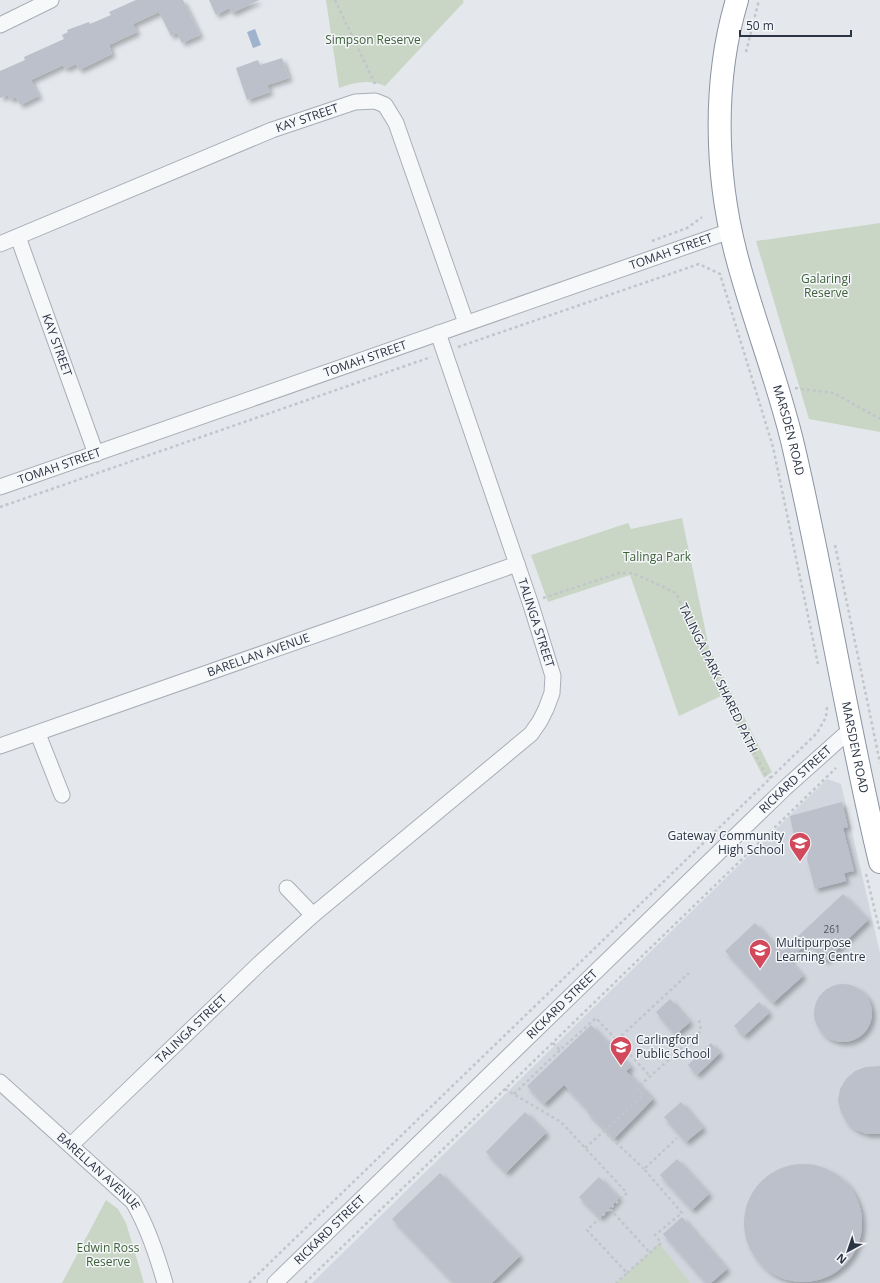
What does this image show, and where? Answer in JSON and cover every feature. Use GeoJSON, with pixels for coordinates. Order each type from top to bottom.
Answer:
{"type":"FeatureCollection","features":[{"type":"Feature","properties":{"kind":"highway","name":"MARSDEN ROAD"},"geometry":{"type":"LineString","coordinates":[[737,0],[726,52],[720,103],[721,178],[730,231],[789,385],[794,447],[851,729],[873,866]]}},
{"type":"Feature","properties":{"kind":"street"},"geometry":{"type":"LineString","coordinates":[[0,25],[51,0]]}},
{"type":"Feature","properties":{"kind":"street","name":"KAY STREET"},"geometry":{"type":"LineString","coordinates":[[0,244],[272,130],[355,102],[375,101],[385,105]]}},
{"type":"Feature","properties":{"kind":"street"},"geometry":{"type":"LineString","coordinates":[[385,105],[396,123],[466,323]]}},
{"type":"Feature","properties":{"kind":"street","name":"TOMAH STREET"},"geometry":{"type":"LineString","coordinates":[[0,487],[730,231]]}},
{"type":"Feature","properties":{"kind":"street","name":"KAY STREET"},"geometry":{"type":"LineString","coordinates":[[18,237],[96,454]]}},
{"type":"Feature","properties":{"kind":"street","name":"TALINGA STREET"},"geometry":{"type":"LineString","coordinates":[[71,1145],[260,963],[313,915],[514,749],[531,734],[540,721],[552,693],[553,676],[517,564],[438,333]]}},
{"type":"Feature","properties":{"kind":"street","name":"BARELLAN AVENUE"},"geometry":{"type":"LineString","coordinates":[[0,746],[38,734],[517,564]]}},
{"type":"Feature","properties":{"kind":"street","name":"RICKARD STREET"},"geometry":{"type":"LineString","coordinates":[[275,1283],[784,789],[851,729]]}},
{"type":"Feature","properties":{"kind":"street"},"geometry":{"type":"LineString","coordinates":[[38,734],[62,794]]}},
{"type":"Feature","properties":{"kind":"street"},"geometry":{"type":"LineString","coordinates":[[287,888],[313,915]]}},
{"type":"Feature","properties":{"kind":"street","name":"BARELLAN AVENUE"},"geometry":{"type":"LineString","coordinates":[[0,1082],[133,1202],[142,1217],[155,1248],[165,1283]]}},
{"type":"Feature","properties":{"kind":"path"},"geometry":{"type":"LineString","coordinates":[[335,0],[385,105]]}},
{"type":"Feature","properties":{"kind":"path"},"geometry":{"type":"LineString","coordinates":[[744,58],[759,0]]}},
{"type":"Feature","properties":{"kind":"path"},"geometry":{"type":"LineString","coordinates":[[652,241],[687,228],[702,217]]}},
{"type":"Feature","properties":{"kind":"path","name":"TOMAH STREET"},"geometry":{"type":"LineString","coordinates":[[0,507],[699,264],[720,274]]}},
{"type":"Feature","properties":{"kind":"path","name":"MARSDEN ROAD"},"geometry":{"type":"LineString","coordinates":[[720,274],[773,447],[819,666]]}},
{"type":"Feature","properties":{"kind":"path"},"geometry":{"type":"LineString","coordinates":[[789,385],[834,393],[880,419]]}},
{"type":"Feature","properties":{"kind":"path","name":"MARSDEN ROAD"},"geometry":{"type":"LineString","coordinates":[[789,385],[798,395]]}},
{"type":"Feature","properties":{"kind":"path","name":"MARSDEN ROAD"},"geometry":{"type":"LineString","coordinates":[[833,537],[880,763]]}},
{"type":"Feature","properties":{"kind":"path","name":"TALINGA PARK SHARED PATH"},"geometry":{"type":"LineString","coordinates":[[541,593],[543,599],[619,573],[626,572],[640,576],[676,593],[706,659],[766,775],[774,780]]}},
{"type":"Feature","properties":{"kind":"path","name":"MARSDEN ROAD"},"geometry":{"type":"LineString","coordinates":[[826,717],[827,705]]}},
{"type":"Feature","properties":{"kind":"path","name":"RICKARD STREET"},"geometry":{"type":"LineString","coordinates":[[249,1283],[816,733],[826,717]]}},
{"type":"Feature","properties":{"kind":"path"},"geometry":{"type":"LineString","coordinates":[[831,767],[840,770]]}},
{"type":"Feature","properties":{"kind":"path","name":"RICKARD STREET"},"geometry":{"type":"LineString","coordinates":[[305,1283],[836,768]]}},
{"type":"Feature","properties":{"kind":"path"},"geometry":{"type":"LineString","coordinates":[[873,866],[880,932]]}},
{"type":"Feature","properties":{"kind":"path"},"geometry":{"type":"LineString","coordinates":[[617,1040],[689,972]]}},
{"type":"Feature","properties":{"kind":"path"},"geometry":{"type":"LineString","coordinates":[[514,1094],[596,1018],[650,1076]]}},
{"type":"Feature","properties":{"kind":"path"},"geometry":{"type":"LineString","coordinates":[[585,1148],[604,1132],[642,1095],[637,1088],[701,1031],[699,1020]]}},
{"type":"Feature","properties":{"kind":"path"},"geometry":{"type":"LineString","coordinates":[[553,1043],[560,1050]]}},
{"type":"Feature","properties":{"kind":"path"},"geometry":{"type":"LineString","coordinates":[[505,1089],[561,1122],[627,1193],[587,1230],[627,1273]]}},
{"type":"Feature","properties":{"kind":"path"},"geometry":{"type":"LineString","coordinates":[[604,1132],[644,1169],[682,1213],[655,1235],[661,1243],[616,1283]]}},
{"type":"Feature","properties":{"kind":"path"},"geometry":{"type":"LineString","coordinates":[[644,1169],[677,1138]]}},
{"type":"Feature","properties":{"kind":"path"},"geometry":{"type":"LineString","coordinates":[[610,1209],[650,1252]]}},
{"type":"Feature","properties":{"kind":"shaded area"},"geometry":{"type":"Polygon","coordinates":[[[827,779],[841,784],[880,953],[880,1283],[312,1283],[827,779]]]}},
{"type":"Feature","properties":{"kind":"green space","name":"Simpson Reserve"},"geometry":{"type":"Polygon","coordinates":[[[326,0],[463,0],[464,2],[385,86],[362,82],[339,88],[326,0]]]}},
{"type":"Feature","properties":{"kind":"green space","name":"Galaringi Reserve"},"geometry":{"type":"Polygon","coordinates":[[[880,223],[880,432],[809,419],[756,241],[880,223]]]}},
{"type":"Feature","properties":{"kind":"green space","name":"Talinga Park"},"geometry":{"type":"Polygon","coordinates":[[[682,518],[709,648],[772,772],[764,778],[721,696],[679,716],[630,575],[548,602],[531,555],[628,523],[631,529],[682,518]]]}},
{"type":"Feature","properties":{"kind":"green space","name":"Edwin Ross Reserve"},"geometry":{"type":"Polygon","coordinates":[[[106,1200],[118,1209],[126,1223],[144,1283],[62,1283],[106,1200]]]}},
{"type":"Feature","properties":{"kind":"green space"},"geometry":{"type":"Polygon","coordinates":[[[659,1243],[690,1283],[617,1283],[659,1243]]]}},
{"type":"Feature","properties":{"kind":"water"},"geometry":{"type":"Polygon","coordinates":[[[255,29],[261,45],[253,48],[247,32],[255,29]]]}},
{"type":"Feature","properties":{"kind":"building"},"geometry":{"type":"Polygon","coordinates":[[[136,0],[183,0],[200,35],[182,43],[177,33],[171,36],[159,12],[133,24],[137,32],[109,45],[112,54],[79,70],[76,64],[65,69],[63,65],[31,80],[39,96],[20,105],[16,97],[10,100],[8,95],[0,98],[0,71],[25,60],[24,57],[64,39],[62,35],[68,32],[67,30],[89,22],[90,24],[111,15],[109,12],[136,0]]]}},
{"type":"Feature","properties":{"kind":"building"},"geometry":{"type":"Polygon","coordinates":[[[209,0],[259,0],[232,13],[229,8],[216,15],[209,0]]]}},
{"type":"Feature","properties":{"kind":"building"},"geometry":{"type":"Polygon","coordinates":[[[282,58],[289,78],[267,85],[270,92],[247,100],[236,68],[258,60],[260,65],[282,58]]]}},
{"type":"Feature","properties":{"kind":"building"},"geometry":{"type":"Polygon","coordinates":[[[842,802],[848,827],[843,828],[854,871],[844,873],[846,881],[815,889],[807,859],[810,844],[803,837],[794,836],[790,816],[842,802]]]}},
{"type":"Feature","properties":{"kind":"building"},"geometry":{"type":"Polygon","coordinates":[[[843,894],[868,920],[825,961],[808,942],[789,960],[803,976],[773,1003],[725,951],[755,923],[781,952],[843,894]]]}},
{"type":"Feature","properties":{"kind":"building"},"geometry":{"type":"Polygon","coordinates":[[[843,984],[854,986],[867,997],[870,1002],[872,1013],[870,1024],[859,1037],[854,1040],[843,1042],[832,1040],[819,1029],[816,1024],[814,1013],[816,1002],[827,989],[832,986],[843,984]]]}},
{"type":"Feature","properties":{"kind":"building"},"geometry":{"type":"Polygon","coordinates":[[[670,999],[690,1022],[675,1035],[656,1012],[670,999]]]}},
{"type":"Feature","properties":{"kind":"building"},"geometry":{"type":"Polygon","coordinates":[[[759,1002],[769,1013],[744,1036],[734,1026],[759,1002]]]}},
{"type":"Feature","properties":{"kind":"building"},"geometry":{"type":"Polygon","coordinates":[[[591,1025],[631,1067],[626,1071],[653,1099],[614,1139],[587,1112],[589,1111],[564,1085],[544,1104],[527,1086],[591,1025]]]}},
{"type":"Feature","properties":{"kind":"building"},"geometry":{"type":"Polygon","coordinates":[[[711,1043],[720,1053],[697,1075],[688,1065],[711,1043]]]}},
{"type":"Feature","properties":{"kind":"building"},"geometry":{"type":"Polygon","coordinates":[[[880,1066],[880,1134],[867,1134],[856,1130],[847,1123],[841,1112],[838,1101],[840,1089],[846,1079],[855,1071],[866,1067],[880,1066]]]}},
{"type":"Feature","properties":{"kind":"building"},"geometry":{"type":"Polygon","coordinates":[[[681,1102],[703,1128],[686,1142],[664,1117],[681,1102]]]}},
{"type":"Feature","properties":{"kind":"building"},"geometry":{"type":"Polygon","coordinates":[[[525,1112],[546,1133],[506,1173],[486,1152],[525,1112]]]}},
{"type":"Feature","properties":{"kind":"building"},"geometry":{"type":"Polygon","coordinates":[[[677,1159],[709,1194],[692,1210],[660,1175],[677,1159]]]}},
{"type":"Feature","properties":{"kind":"building"},"geometry":{"type":"Polygon","coordinates":[[[803,1164],[826,1168],[845,1181],[858,1200],[862,1223],[858,1246],[845,1265],[826,1278],[803,1282],[780,1278],[761,1265],[748,1246],[744,1223],[748,1200],[761,1181],[780,1168],[803,1164]]]}},
{"type":"Feature","properties":{"kind":"building"},"geometry":{"type":"Polygon","coordinates":[[[440,1173],[520,1256],[492,1283],[454,1283],[392,1219],[440,1173]]]}},
{"type":"Feature","properties":{"kind":"building"},"geometry":{"type":"Polygon","coordinates":[[[599,1177],[619,1198],[600,1218],[579,1197],[599,1177]]]}},
{"type":"Feature","properties":{"kind":"building"},"geometry":{"type":"Polygon","coordinates":[[[682,1217],[727,1269],[711,1283],[706,1283],[663,1234],[682,1217]]]}},
{"type":"Feature","properties":{"kind":"place","name":"Gateway Community High School"},"geometry":{"type":"Point","coordinates":[800,862]}},
{"type":"Feature","properties":{"kind":"place","name":"Multipurpose Learning Centre"},"geometry":{"type":"Point","coordinates":[760,970]}},
{"type":"Feature","properties":{"kind":"place","name":"Carlingford Public School"},"geometry":{"type":"Point","coordinates":[621,1066]}}]}
